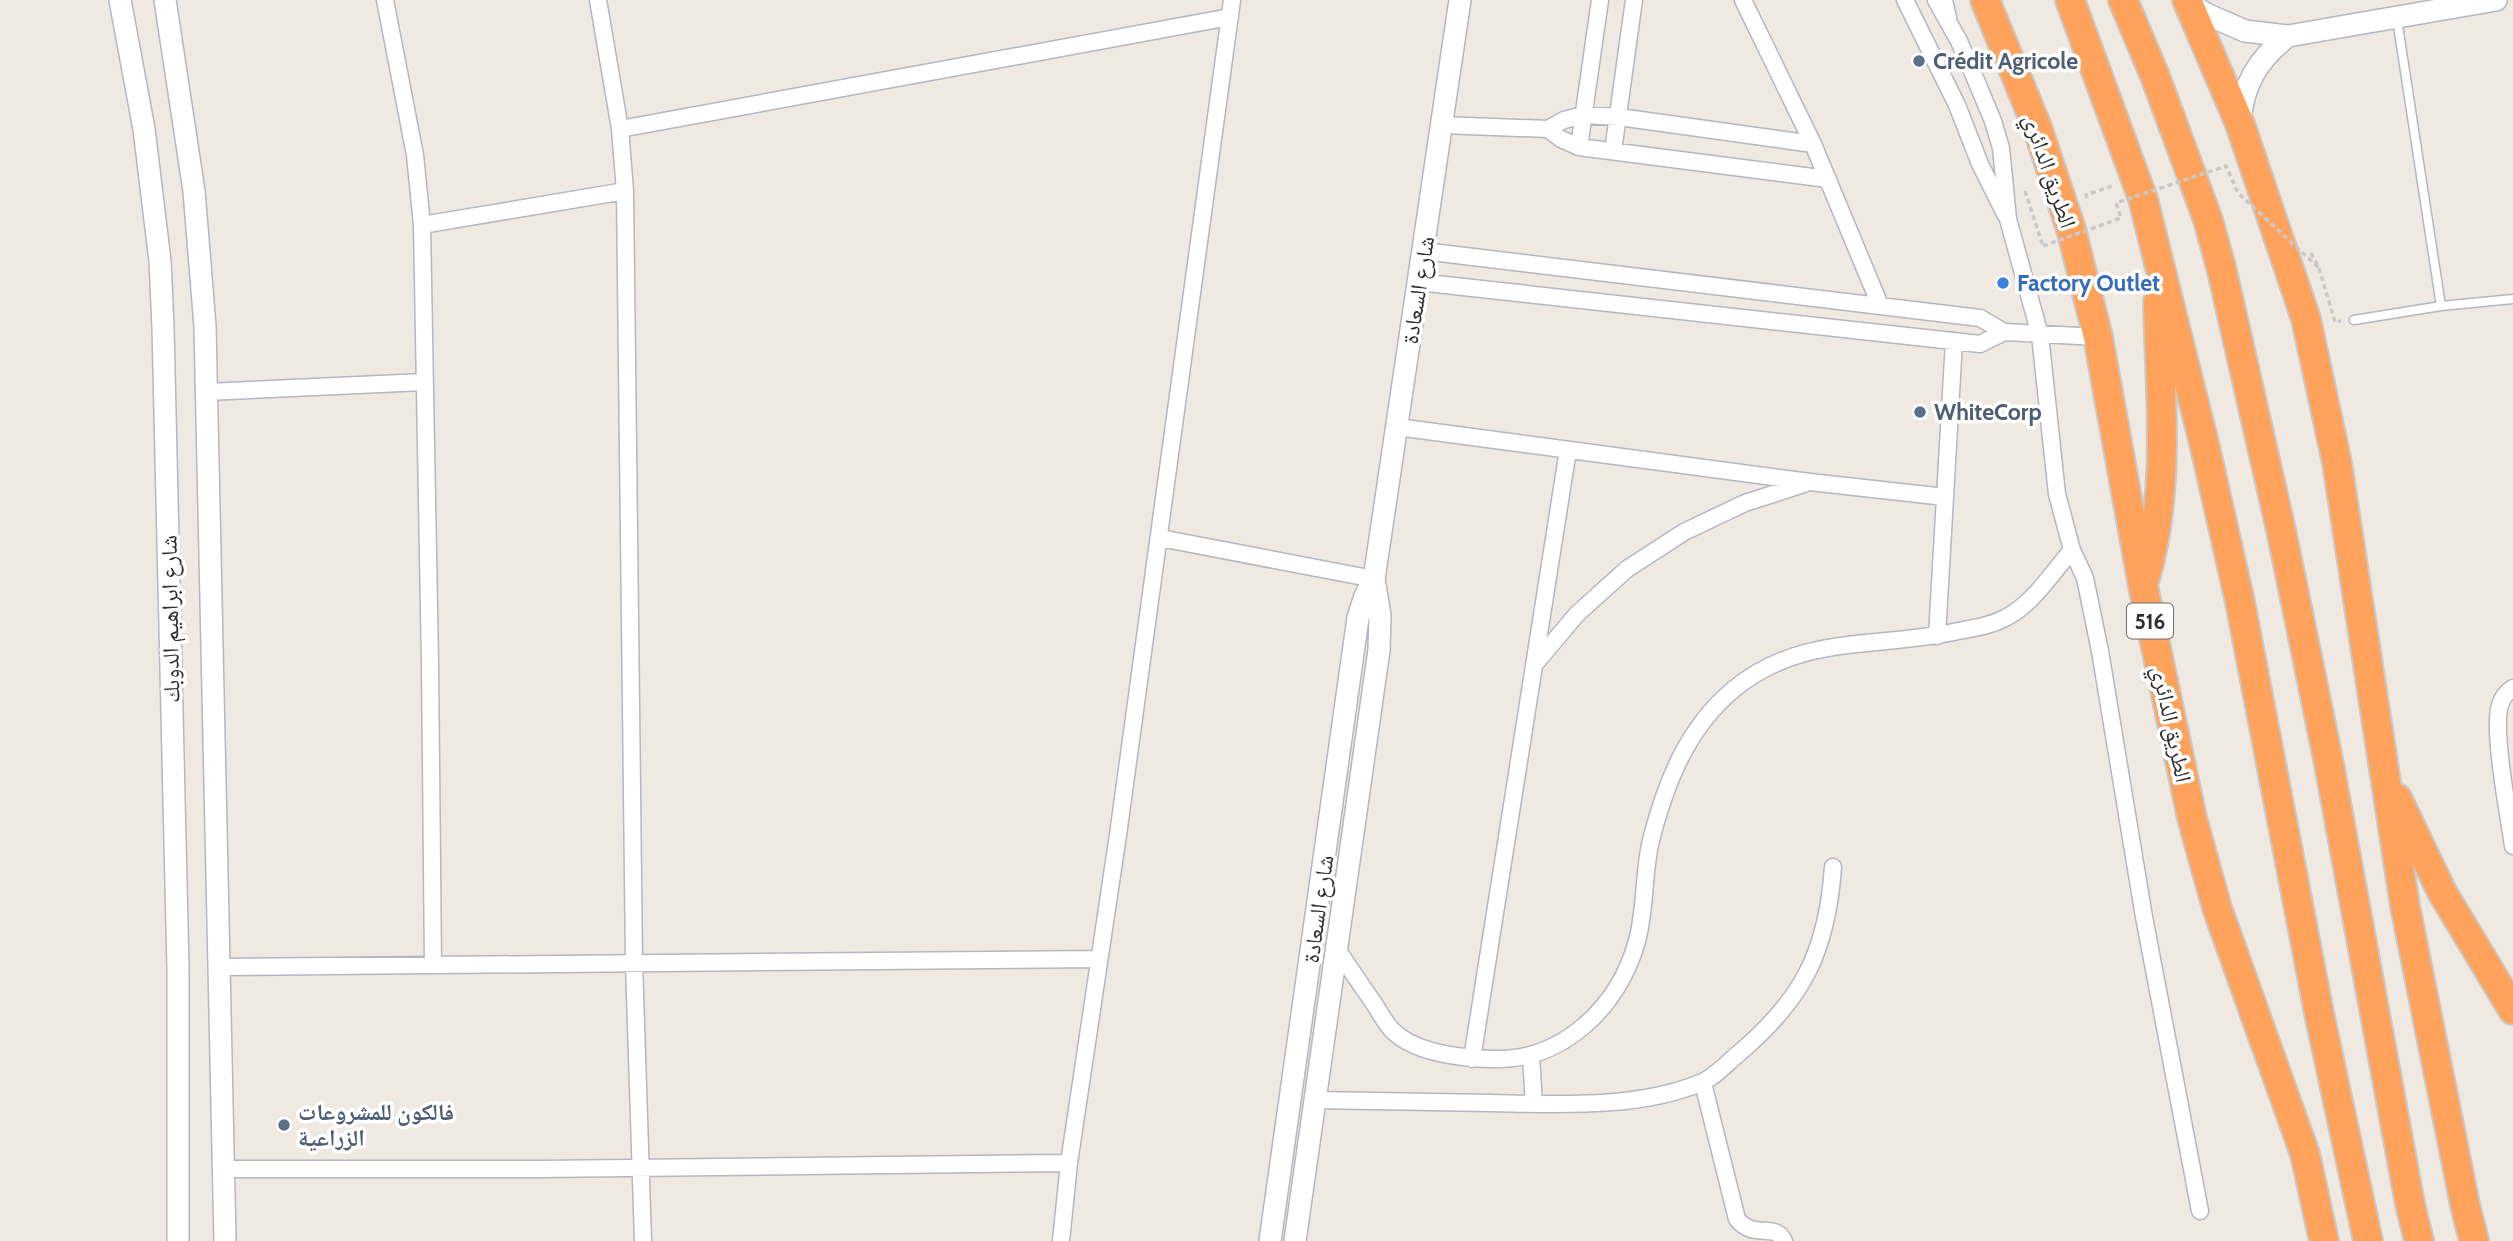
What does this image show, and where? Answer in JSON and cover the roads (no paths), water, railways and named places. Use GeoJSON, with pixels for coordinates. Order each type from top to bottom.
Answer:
{"type":"FeatureCollection","features":[{"type":"Feature","properties":{"kind":"highway","name":"الطريق الدائري"},"geometry":{"type":"LineString","coordinates":[[1985,0],[2037,128],[2067,217],[2098,337],[2143,586],[2192,818],[2217,908],[2305,1154],[2324,1241]]}},
{"type":"Feature","properties":{"kind":"highway","name":"516"},"geometry":{"type":"LineString","coordinates":[[2070,0],[2136,178],[2206,447],[2240,602],[2319,1013],[2368,1241]]}},
{"type":"Feature","properties":{"kind":"highway"},"geometry":{"type":"LineString","coordinates":[[2123,0],[2160,89],[2208,220],[2222,271],[2281,530],[2325,746],[2407,1191],[2419,1241]]}},
{"type":"Feature","properties":{"kind":"highway"},"geometry":{"type":"LineString","coordinates":[[2188,1],[2240,124],[2309,332],[2337,463],[2405,906],[2474,1241]]}},
{"type":"Feature","properties":{"kind":"highway","name":"516"},"geometry":{"type":"LineString","coordinates":[[2143,586],[2155,540],[2161,482],[2157,254]]}},
{"type":"Feature","properties":{"kind":"highway"},"geometry":{"type":"LineString","coordinates":[[2382,763],[2442,892],[2513,1010]]}},
{"type":"Feature","properties":{"kind":"street","name":"شارع ابراهيم الدوبك"},"geometry":{"type":"LineString","coordinates":[[120,0],[145,128],[160,261],[178,969],[178,1241]]}},
{"type":"Feature","properties":{"kind":"street","name":"شارع ابراهيم الدوبك"},"geometry":{"type":"LineString","coordinates":[[165,0],[194,191],[201,258],[207,392],[225,1241]]}},
{"type":"Feature","properties":{"kind":"street"},"geometry":{"type":"LineString","coordinates":[[385,0],[415,155],[422,225],[433,965]]}},
{"type":"Feature","properties":{"kind":"street"},"geometry":{"type":"LineString","coordinates":[[598,0],[620,129],[625,191],[634,963],[643,1241]]}},
{"type":"Feature","properties":{"kind":"street"},"geometry":{"type":"LineString","coordinates":[[1061,1241],[1069,1163],[1160,538],[1232,0]]}},
{"type":"Feature","properties":{"kind":"street","name":"شارع السعادة"},"geometry":{"type":"LineString","coordinates":[[1295,1241],[1379,650],[1380,615],[1374,579],[1460,0]]}},
{"type":"Feature","properties":{"kind":"street"},"geometry":{"type":"LineString","coordinates":[[1579,146],[1600,0]]}},
{"type":"Feature","properties":{"kind":"street"},"geometry":{"type":"LineString","coordinates":[[1613,151],[1634,0]]}},
{"type":"Feature","properties":{"kind":"street"},"geometry":{"type":"LineString","coordinates":[[1743,0],[1813,144],[1880,305]]}},
{"type":"Feature","properties":{"kind":"street"},"geometry":{"type":"LineString","coordinates":[[1905,0],[1957,105],[1980,164],[2008,219]]}},
{"type":"Feature","properties":{"kind":"street"},"geometry":{"type":"LineString","coordinates":[[1936,0],[1959,41],[1993,121],[2001,148],[2008,219],[2040,335],[2057,494],[2072,550],[2085,578],[2100,651],[2144,917],[2200,1211]]}},
{"type":"Feature","properties":{"kind":"street"},"geometry":{"type":"LineString","coordinates":[[2188,1],[2225,24],[2267,35],[2288,36],[2496,0]]}},
{"type":"Feature","properties":{"kind":"street"},"geometry":{"type":"LineString","coordinates":[[620,129],[1230,17]]}},
{"type":"Feature","properties":{"kind":"street"},"geometry":{"type":"LineString","coordinates":[[2240,124],[2241,103],[2257,64],[2288,36]]}},
{"type":"Feature","properties":{"kind":"street"},"geometry":{"type":"LineString","coordinates":[[1442,125],[1548,129],[1564,120],[1583,115],[1619,117],[1813,144]]}},
{"type":"Feature","properties":{"kind":"street"},"geometry":{"type":"LineString","coordinates":[[1548,129],[1561,139],[1579,146],[1828,179]]}},
{"type":"Feature","properties":{"kind":"street"},"geometry":{"type":"LineString","coordinates":[[422,225],[625,191]]}},
{"type":"Feature","properties":{"kind":"street"},"geometry":{"type":"LineString","coordinates":[[1423,251],[1980,318],[2004,332],[2098,337]]}},
{"type":"Feature","properties":{"kind":"street"},"geometry":{"type":"LineString","coordinates":[[1419,282],[1980,344],[2004,332]]}},
{"type":"Feature","properties":{"kind":"street"},"geometry":{"type":"LineString","coordinates":[[1937,636],[1954,341]]}},
{"type":"Feature","properties":{"kind":"street"},"geometry":{"type":"LineString","coordinates":[[207,392],[424,382]]}},
{"type":"Feature","properties":{"kind":"street"},"geometry":{"type":"LineString","coordinates":[[1397,426],[1810,482],[1945,497]]}},
{"type":"Feature","properties":{"kind":"street"},"geometry":{"type":"LineString","coordinates":[[1472,1059],[1567,450]]}},
{"type":"Feature","properties":{"kind":"street"},"geometry":{"type":"LineString","coordinates":[[1533,666],[1577,614],[1628,569],[1672,539],[1745,503],[1810,482]]}},
{"type":"Feature","properties":{"kind":"street"},"geometry":{"type":"LineString","coordinates":[[1160,538],[1374,579]]}},
{"type":"Feature","properties":{"kind":"street"},"geometry":{"type":"LineString","coordinates":[[1337,949],[1392,1030],[1417,1045],[1444,1055],[1507,1060],[1531,1056],[1557,1047],[1600,1010],[1619,983],[1637,942],[1651,843],[1665,794],[1685,746],[1716,705],[1757,673],[1805,652],[1830,646],[1937,636],[1991,624],[2018,610],[2072,550]]}},
{"type":"Feature","properties":{"kind":"street","name":"شارع السعادة"},"geometry":{"type":"LineString","coordinates":[[1270,1241],[1358,618],[1374,579]]}},
{"type":"Feature","properties":{"kind":"street"},"geometry":{"type":"LineString","coordinates":[[2513,688],[2507,692],[2500,705],[2498,732],[2513,846]]}},
{"type":"Feature","properties":{"kind":"street"},"geometry":{"type":"LineString","coordinates":[[1315,1100],[1534,1104],[1620,1101],[1703,1083],[1768,1028],[1791,1001],[1810,970],[1823,937],[1833,867]]}},
{"type":"Feature","properties":{"kind":"street"},"geometry":{"type":"LineString","coordinates":[[221,967],[1099,959]]}},
{"type":"Feature","properties":{"kind":"street"},"geometry":{"type":"LineString","coordinates":[[1531,1056],[1534,1104]]}},
{"type":"Feature","properties":{"kind":"street"},"geometry":{"type":"LineString","coordinates":[[1703,1083],[1737,1219],[1744,1227],[1754,1231],[1777,1232],[1783,1236],[1784,1241]]}},
{"type":"Feature","properties":{"kind":"street"},"geometry":{"type":"LineString","coordinates":[[224,1169],[1069,1163]]}},
{"type":"Feature","properties":{"kind":"lane"},"geometry":{"type":"LineString","coordinates":[[1948,0],[1959,41]]}},
{"type":"Feature","properties":{"kind":"lane"},"geometry":{"type":"LineString","coordinates":[[2396,18],[2441,306]]}},
{"type":"Feature","properties":{"kind":"lane"},"geometry":{"type":"LineString","coordinates":[[2354,320],[2441,306],[2513,299]]}},
{"type":"Feature","properties":{"kind":"place","name":"Crédit Agricole"},"geometry":{"type":"Point","coordinates":[1919,61]}},
{"type":"Feature","properties":{"kind":"place","name":"Factory Outlet"},"geometry":{"type":"Point","coordinates":[2003,283]}},
{"type":"Feature","properties":{"kind":"place","name":"WhiteCorp"},"geometry":{"type":"Point","coordinates":[1920,412]}},
{"type":"Feature","properties":{"kind":"place","name":"فالكون للمشروعات الزراعية"},"geometry":{"type":"Point","coordinates":[284,1125]}}]}
